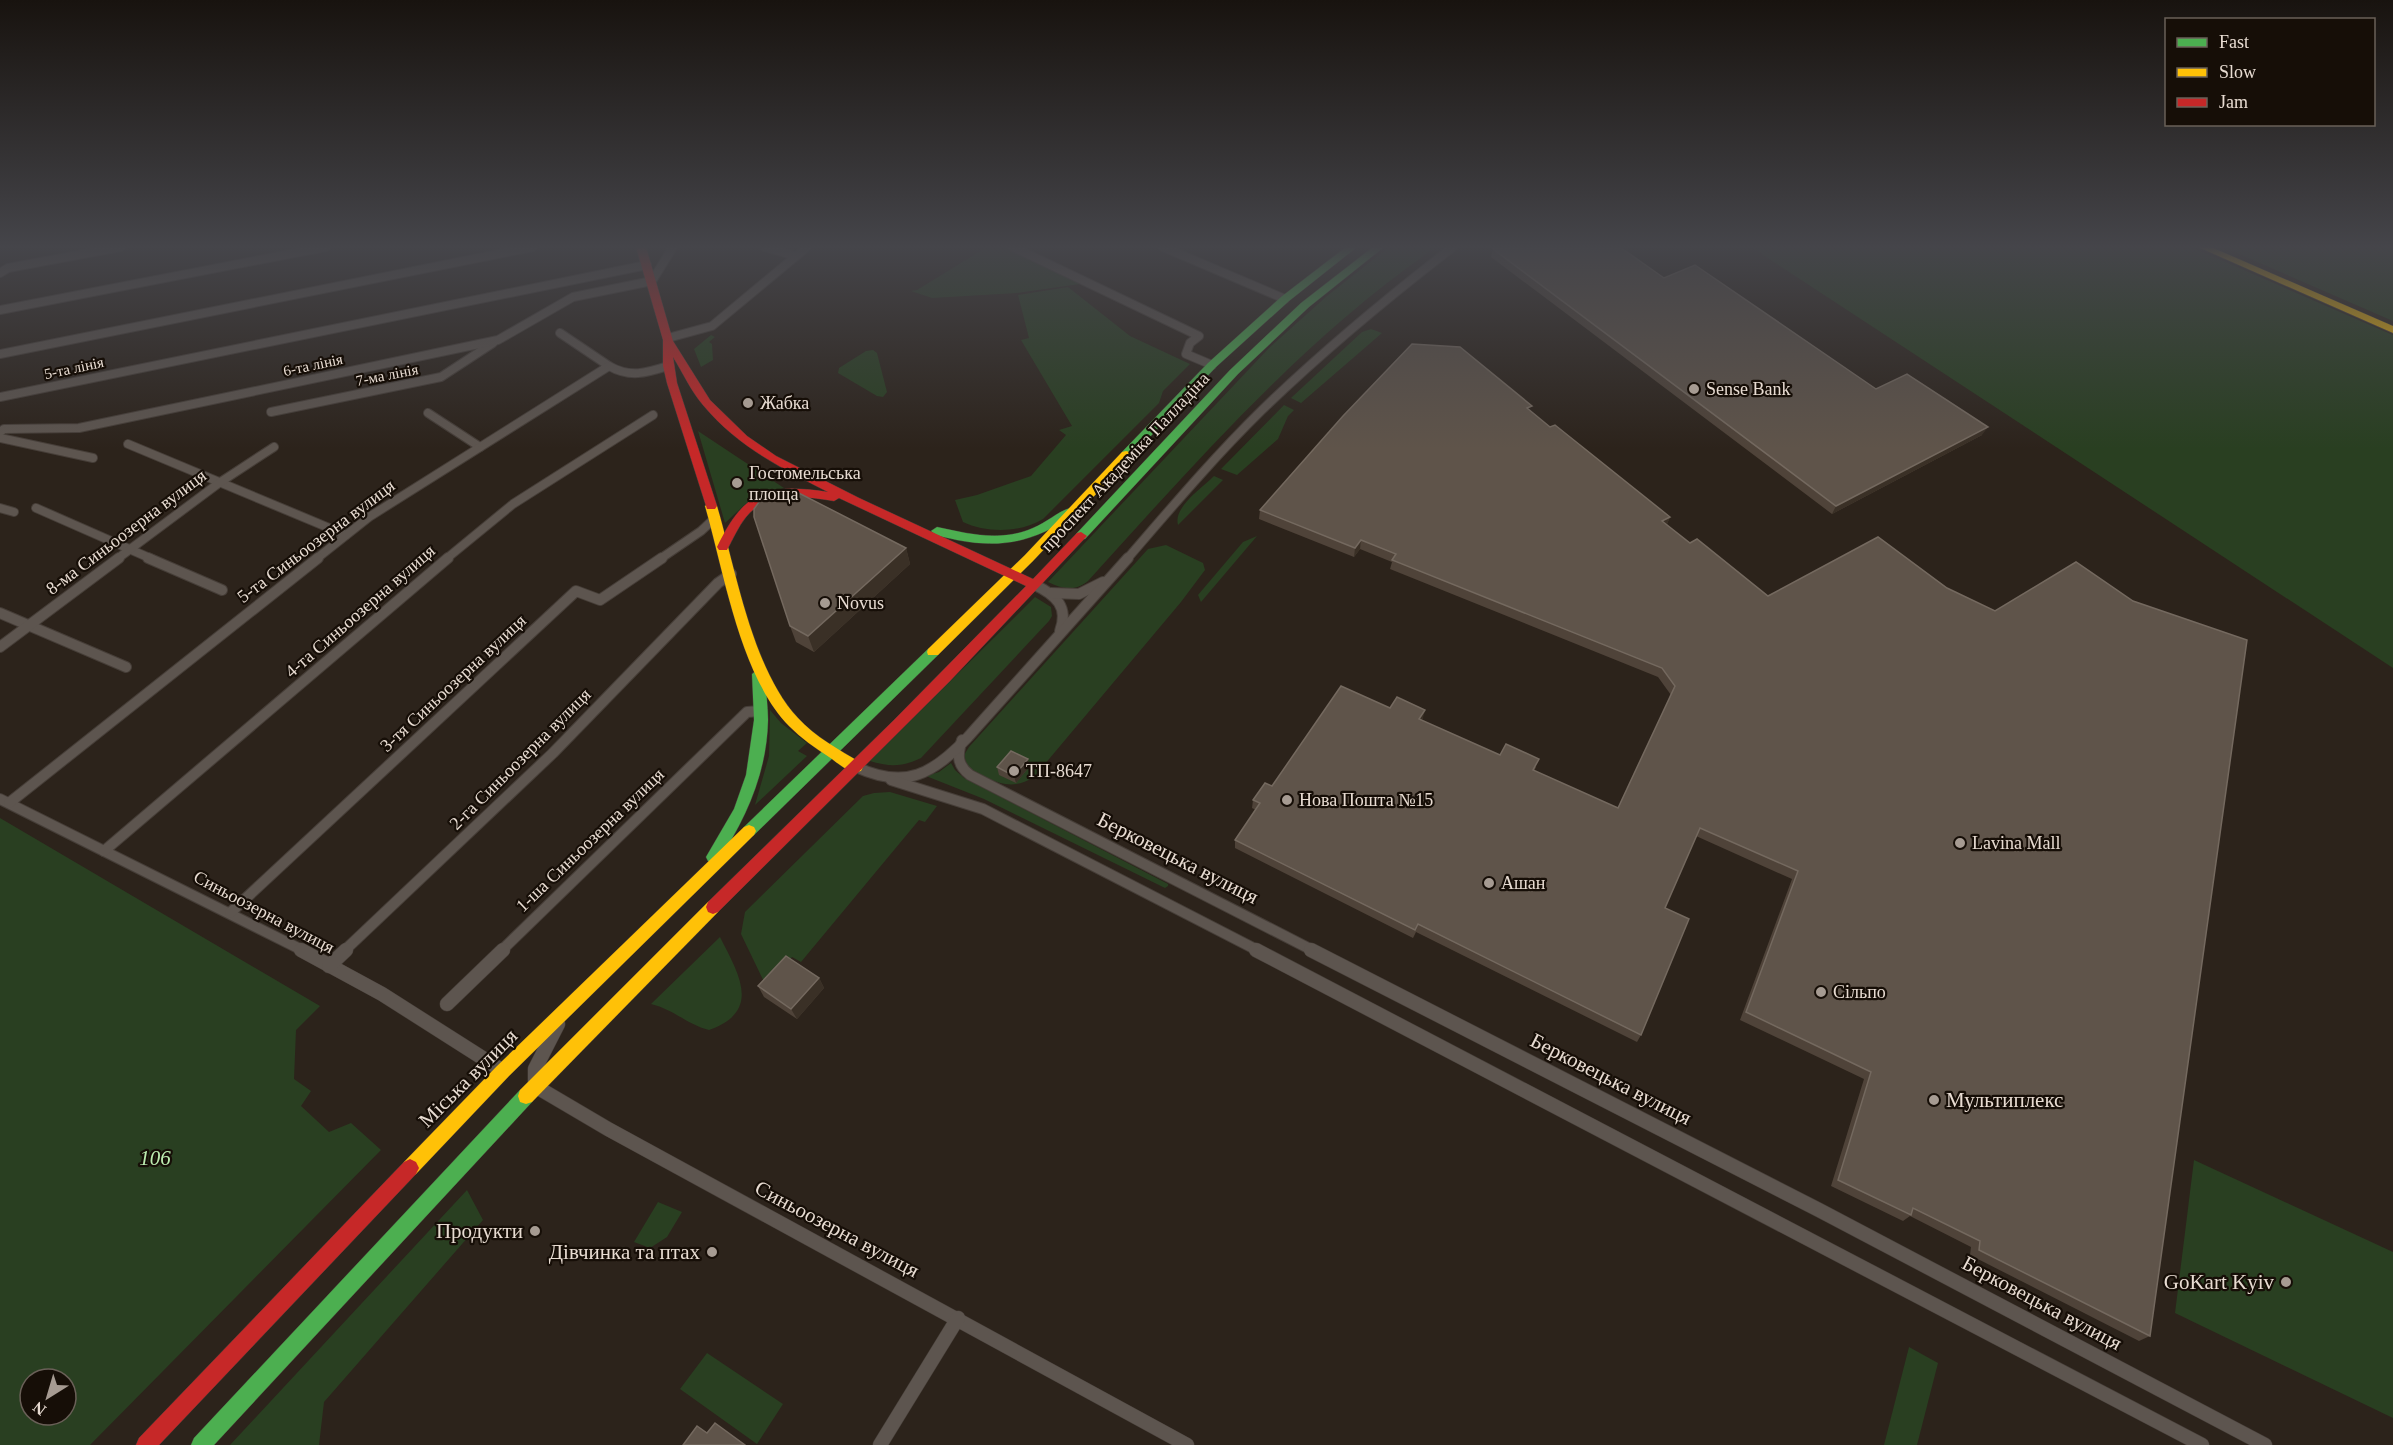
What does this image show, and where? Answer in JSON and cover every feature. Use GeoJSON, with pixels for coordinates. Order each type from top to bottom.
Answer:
{"type":"FeatureCollection","features":[{"type":"Feature","properties":{"kind":"main road"},"geometry":{"type":"LineString","coordinates":[[661,314],[668,340],[668,366],[744,620],[775,700],[792,721],[830,751],[856,767]]}},
{"type":"Feature","properties":{"kind":"main road","name":"проспект Академіка Палладіна"},"geometry":{"type":"LineString","coordinates":[[1012,574],[1080,506],[1212,365],[1268,314]]}},
{"type":"Feature","properties":{"kind":"main road","name":"проспект Академіка Палладіна"},"geometry":{"type":"LineString","coordinates":[[1035,585],[1248,357],[1295,314]]}},
{"type":"Feature","properties":{"kind":"main road"},"geometry":{"type":"LineString","coordinates":[[2357,314],[2393,330]]}},
{"type":"Feature","properties":{"kind":"main road"},"geometry":{"type":"LineString","coordinates":[[201,1445],[535,1086],[856,767],[1035,585],[855,501],[772,459],[743,440],[706,402],[668,340]]}},
{"type":"Feature","properties":{"kind":"main road"},"geometry":{"type":"LineString","coordinates":[[723,547],[741,513],[749,504],[763,497],[782,492],[808,492],[855,501]]}},
{"type":"Feature","properties":{"kind":"main road"},"geometry":{"type":"LineString","coordinates":[[898,521],[954,536],[987,541],[1020,538],[1035,533],[1080,506]]}},
{"type":"Feature","properties":{"kind":"main road"},"geometry":{"type":"LineString","coordinates":[[830,751],[1012,574]]}},
{"type":"Feature","properties":{"kind":"main road"},"geometry":{"type":"LineString","coordinates":[[689,889],[727,838],[752,790],[761,747],[758,682],[760,665]]}},
{"type":"Feature","properties":{"kind":"main road","name":"Міська вулиця"},"geometry":{"type":"LineString","coordinates":[[146,1445],[503,1071],[830,751]]}},
{"type":"Feature","properties":{"kind":"street"},"geometry":{"type":"LineString","coordinates":[[0,354],[197,314]]}},
{"type":"Feature","properties":{"kind":"street","name":"5-та лінія"},"geometry":{"type":"LineString","coordinates":[[0,397],[405,314]]}},
{"type":"Feature","properties":{"kind":"street","name":"6-та лінія"},"geometry":{"type":"LineString","coordinates":[[1,433],[79,428],[498,340],[543,314]]}},
{"type":"Feature","properties":{"kind":"street"},"geometry":{"type":"LineString","coordinates":[[668,340],[712,326],[726,314]]}},
{"type":"Feature","properties":{"kind":"street"},"geometry":{"type":"LineString","coordinates":[[1154,314],[1199,336],[1190,343],[1186,354],[1212,365]]}},
{"type":"Feature","properties":{"kind":"street"},"geometry":{"type":"LineString","coordinates":[[891,780],[921,774],[933,768],[962,740],[1055,642],[1203,472],[1272,402],[1366,314]]}},
{"type":"Feature","properties":{"kind":"street"},"geometry":{"type":"LineString","coordinates":[[560,333],[622,375],[634,375],[668,366]]}},
{"type":"Feature","properties":{"kind":"street","name":"7-ма лінія"},"geometry":{"type":"LineString","coordinates":[[271,412],[441,377],[498,340]]}},
{"type":"Feature","properties":{"kind":"street","name":"5-та Синьоозерна вулиця"},"geometry":{"type":"LineString","coordinates":[[4,801],[393,501],[609,366]]}},
{"type":"Feature","properties":{"kind":"street"},"geometry":{"type":"LineString","coordinates":[[428,413],[480,447]]}},
{"type":"Feature","properties":{"kind":"street","name":"4-та Синьоозерна вулиця"},"geometry":{"type":"LineString","coordinates":[[104,851],[492,520],[513,504],[652,415]]}},
{"type":"Feature","properties":{"kind":"street"},"geometry":{"type":"LineString","coordinates":[[1,433],[93,458]]}},
{"type":"Feature","properties":{"kind":"street"},"geometry":{"type":"LineString","coordinates":[[128,444],[346,535]]}},
{"type":"Feature","properties":{"kind":"street","name":"8-ма Синьоозерна вулиця"},"geometry":{"type":"LineString","coordinates":[[0,647],[219,483],[274,447]]}},
{"type":"Feature","properties":{"kind":"street"},"geometry":{"type":"LineString","coordinates":[[0,508],[14,512]]}},
{"type":"Feature","properties":{"kind":"street"},"geometry":{"type":"LineString","coordinates":[[36,508],[222,590]]}},
{"type":"Feature","properties":{"kind":"street","name":"3-тя Синьоозерна вулиця"},"geometry":{"type":"LineString","coordinates":[[230,913],[576,591],[600,600],[715,519]]}},
{"type":"Feature","properties":{"kind":"street","name":"2-га Синьоозерна вулиця"},"geometry":{"type":"LineString","coordinates":[[329,966],[553,753],[718,583],[731,574]]}},
{"type":"Feature","properties":{"kind":"street"},"geometry":{"type":"LineString","coordinates":[[1051,593],[1086,592],[1113,576]]}},
{"type":"Feature","properties":{"kind":"street"},"geometry":{"type":"LineString","coordinates":[[1035,585],[1051,593],[1059,601],[1065,614],[1065,620],[1055,642]]}},
{"type":"Feature","properties":{"kind":"street"},"geometry":{"type":"LineString","coordinates":[[0,614],[126,667]]}},
{"type":"Feature","properties":{"kind":"street","name":"1-ша Синьоозерна вулиця"},"geometry":{"type":"LineString","coordinates":[[447,1004],[747,712],[761,711]]}},
{"type":"Feature","properties":{"kind":"street","name":"Берковецька вулиця"},"geometry":{"type":"LineString","coordinates":[[962,740],[957,754],[960,766],[977,779],[1819,1210],[2265,1445]]}},
{"type":"Feature","properties":{"kind":"street"},"geometry":{"type":"LineString","coordinates":[[856,767],[878,778],[983,809],[1050,842],[2202,1445]]}},
{"type":"Feature","properties":{"kind":"street","name":"Синьоозерна вулиця"},"geometry":{"type":"LineString","coordinates":[[4,801],[230,913],[329,966],[384,997],[503,1071]]}},
{"type":"Feature","properties":{"kind":"street"},"geometry":{"type":"LineString","coordinates":[[535,1086],[533,1078],[535,1068],[553,1038],[559,1017]]}},
{"type":"Feature","properties":{"kind":"street","name":"Синьоозерна вулиця"},"geometry":{"type":"LineString","coordinates":[[535,1086],[1187,1445]]}},
{"type":"Feature","properties":{"kind":"street"},"geometry":{"type":"LineString","coordinates":[[880,1445],[957,1318]]}},
{"type":"Feature","properties":{"kind":"green space"},"geometry":{"type":"Polygon","coordinates":[[[1023,314],[1103,314],[1130,336],[1190,364],[1163,391],[1159,403],[1043,519],[1014,529],[993,530],[972,526],[963,522],[955,500],[977,495],[1031,476],[1066,435],[1059,430],[1072,426],[1021,340],[1029,338],[1023,314]]]}},
{"type":"Feature","properties":{"kind":"green space"},"geometry":{"type":"Polygon","coordinates":[[[1306,314],[1349,314],[1253,404],[1088,581],[1073,588],[1048,582],[1269,348],[1306,314]]]}},
{"type":"Feature","properties":{"kind":"green space"},"geometry":{"type":"Polygon","coordinates":[[[1854,314],[2346,314],[2393,335],[2393,668],[1854,314]]]}},
{"type":"Feature","properties":{"kind":"green space"},"geometry":{"type":"Polygon","coordinates":[[[2378,314],[2393,314],[2393,321],[2378,314]]]}},
{"type":"Feature","properties":{"kind":"green space"},"geometry":{"type":"Polygon","coordinates":[[[1371,329],[1382,333],[1301,403],[1291,398],[1362,332],[1371,329]]]}},
{"type":"Feature","properties":{"kind":"green space"},"geometry":{"type":"Polygon","coordinates":[[[711,335],[715,337],[709,342],[712,344],[713,360],[701,367],[694,349],[711,335]]]}},
{"type":"Feature","properties":{"kind":"green space"},"geometry":{"type":"Polygon","coordinates":[[[873,350],[877,353],[887,392],[883,397],[877,396],[838,373],[839,368],[866,351],[873,350]]]}},
{"type":"Feature","properties":{"kind":"green space"},"geometry":{"type":"Polygon","coordinates":[[[1284,405],[1294,410],[1288,416],[1278,439],[1237,475],[1221,469],[1284,405]]]}},
{"type":"Feature","properties":{"kind":"green space"},"geometry":{"type":"Polygon","coordinates":[[[698,431],[784,488],[752,498],[725,523],[698,431]]]}},
{"type":"Feature","properties":{"kind":"green space"},"geometry":{"type":"Polygon","coordinates":[[[1214,476],[1223,480],[1178,525],[1180,511],[1184,505],[1214,476]]]}},
{"type":"Feature","properties":{"kind":"green space"},"geometry":{"type":"Polygon","coordinates":[[[1257,536],[1201,602],[1198,595],[1243,542],[1257,536]]]}},
{"type":"Feature","properties":{"kind":"green space"},"geometry":{"type":"Polygon","coordinates":[[[1166,545],[1203,563],[1205,570],[1181,602],[1034,777],[1016,784],[1000,783],[968,768],[964,755],[969,747],[1148,549],[1166,545]]]}},
{"type":"Feature","properties":{"kind":"green space"},"geometry":{"type":"Polygon","coordinates":[[[1035,597],[1051,607],[1052,616],[1049,621],[921,758],[896,765],[870,761],[1035,597]]]}},
{"type":"Feature","properties":{"kind":"green space"},"geometry":{"type":"Polygon","coordinates":[[[770,710],[781,723],[807,743],[798,751],[807,756],[755,805],[769,756],[770,710]]]}},
{"type":"Feature","properties":{"kind":"green space"},"geometry":{"type":"Polygon","coordinates":[[[951,763],[964,778],[1168,886],[1165,888],[984,799],[926,776],[939,772],[951,763]]]}},
{"type":"Feature","properties":{"kind":"green space"},"geometry":{"type":"Polygon","coordinates":[[[890,792],[937,806],[925,822],[919,820],[801,962],[792,957],[766,986],[741,934],[745,912],[863,796],[890,792]]]}},
{"type":"Feature","properties":{"kind":"green space","name":"106"},"geometry":{"type":"Polygon","coordinates":[[[0,818],[320,1006],[296,1030],[294,1079],[311,1091],[301,1106],[329,1132],[351,1123],[381,1150],[90,1445],[0,1445],[0,818]]]}},
{"type":"Feature","properties":{"kind":"green space"},"geometry":{"type":"Polygon","coordinates":[[[720,937],[739,977],[742,990],[741,1002],[736,1013],[726,1022],[709,1030],[651,1004],[720,937]]]}},
{"type":"Feature","properties":{"kind":"green space","name":"GoKart Kyiv"},"geometry":{"type":"Polygon","coordinates":[[[2194,1160],[2393,1252],[2393,1418],[2175,1313],[2194,1160]]]}},
{"type":"Feature","properties":{"kind":"green space"},"geometry":{"type":"Polygon","coordinates":[[[467,1190],[483,1220],[324,1402],[319,1445],[230,1445],[467,1190]]]}},
{"type":"Feature","properties":{"kind":"green space"},"geometry":{"type":"Polygon","coordinates":[[[658,1202],[682,1212],[667,1237],[650,1248],[634,1242],[658,1202]]]}},
{"type":"Feature","properties":{"kind":"green space"},"geometry":{"type":"Polygon","coordinates":[[[1909,1347],[1938,1363],[1917,1445],[1884,1445],[1909,1347]]]}},
{"type":"Feature","properties":{"kind":"green space"},"geometry":{"type":"Polygon","coordinates":[[[707,1353],[783,1404],[757,1444],[680,1389],[707,1353]]]}},
{"type":"Feature","properties":{"kind":"building"},"geometry":{"type":"Polygon","coordinates":[[[1580,314],[1767,314],[1876,389],[1907,374],[1988,427],[1836,506],[1580,314]]]}},
{"type":"Feature","properties":{"kind":"building","name":"Lavina Mall"},"geometry":{"type":"Polygon","coordinates":[[[1412,344],[1460,347],[1532,406],[1527,408],[1550,427],[1555,425],[1670,517],[1662,521],[1690,543],[1697,539],[1768,596],[1878,537],[1947,588],[1995,611],[2076,562],[2133,601],[2247,640],[2150,1336],[1979,1250],[1980,1241],[1913,1208],[1911,1215],[1838,1180],[1871,1072],[1746,1012],[1798,871],[1700,828],[1665,908],[1689,919],[1641,1035],[1418,924],[1415,930],[1235,840],[1260,803],[1253,800],[1265,783],[1272,786],[1341,686],[1390,708],[1397,697],[1425,710],[1419,719],[1500,755],[1506,744],[1539,759],[1533,770],[1618,808],[1675,686],[1662,668],[1392,560],[1396,554],[1361,540],[1355,548],[1260,510],[1343,416],[1412,344]]]}},
{"type":"Feature","properties":{"kind":"building","name":"Novus"},"geometry":{"type":"Polygon","coordinates":[[[779,490],[793,490],[906,548],[808,636],[790,626],[754,517],[754,509],[759,502],[779,490]]]}},
{"type":"Feature","properties":{"kind":"building"},"geometry":{"type":"Polygon","coordinates":[[[1011,751],[1028,759],[1014,776],[997,767],[1011,751]]]}},
{"type":"Feature","properties":{"kind":"building"},"geometry":{"type":"Polygon","coordinates":[[[786,956],[819,978],[791,1009],[758,986],[786,956]]]}},
{"type":"Feature","properties":{"kind":"building"},"geometry":{"type":"Polygon","coordinates":[[[715,1423],[745,1445],[683,1445],[697,1426],[707,1433],[715,1423]]]}},
{"type":"Feature","properties":{"kind":"traffic: fast"},"geometry":{"type":"LineString","coordinates":[[1126,455],[1212,365],[1268,314]]}},
{"type":"Feature","properties":{"kind":"traffic: fast"},"geometry":{"type":"LineString","coordinates":[[1081,536],[1234,372],[1295,314]]}},
{"type":"Feature","properties":{"kind":"traffic: fast"},"geometry":{"type":"LineString","coordinates":[[937,531],[974,539],[1006,540],[1037,531],[1070,512]]}},
{"type":"Feature","properties":{"kind":"traffic: fast"},"geometry":{"type":"LineString","coordinates":[[749,831],[933,652]]}},
{"type":"Feature","properties":{"kind":"traffic: fast"},"geometry":{"type":"LineString","coordinates":[[713,857],[741,809],[753,775],[760,739],[759,674]]}},
{"type":"Feature","properties":{"kind":"traffic: fast"},"geometry":{"type":"LineString","coordinates":[[201,1445],[526,1096]]}},
{"type":"Feature","properties":{"kind":"traffic: slow"},"geometry":{"type":"LineString","coordinates":[[2357,314],[2393,330]]}},
{"type":"Feature","properties":{"kind":"traffic: slow"},"geometry":{"type":"LineString","coordinates":[[933,652],[1029,558],[1126,455]]}},
{"type":"Feature","properties":{"kind":"traffic: slow"},"geometry":{"type":"LineString","coordinates":[[711,506],[753,651],[778,703],[800,729],[856,767]]}},
{"type":"Feature","properties":{"kind":"traffic: slow"},"geometry":{"type":"LineString","coordinates":[[410,1168],[503,1071],[749,831]]}},
{"type":"Feature","properties":{"kind":"traffic: slow"},"geometry":{"type":"LineString","coordinates":[[526,1096],[713,907]]}},
{"type":"Feature","properties":{"kind":"traffic: jam"},"geometry":{"type":"LineString","coordinates":[[661,314],[668,340],[668,366],[672,383],[711,506]]}},
{"type":"Feature","properties":{"kind":"traffic: jam"},"geometry":{"type":"LineString","coordinates":[[669,342],[706,402],[743,439],[772,459],[855,501],[1035,585]]}},
{"type":"Feature","properties":{"kind":"traffic: jam"},"geometry":{"type":"LineString","coordinates":[[723,547],[742,513],[766,497],[796,492],[834,497]]}},
{"type":"Feature","properties":{"kind":"traffic: jam"},"geometry":{"type":"LineString","coordinates":[[713,907],[945,677],[1081,536]]}},
{"type":"Feature","properties":{"kind":"traffic: jam"},"geometry":{"type":"LineString","coordinates":[[146,1445],[410,1168]]}},
{"type":"Feature","properties":{"kind":"place","name":"Sense Bank"},"geometry":{"type":"Point","coordinates":[1694,389]}},
{"type":"Feature","properties":{"kind":"place","name":"Жабка"},"geometry":{"type":"Point","coordinates":[748,403]}},
{"type":"Feature","properties":{"kind":"place","name":"Гостомельська площа"},"geometry":{"type":"Point","coordinates":[737,483]}},
{"type":"Feature","properties":{"kind":"place","name":"Novus"},"geometry":{"type":"Point","coordinates":[825,603]}},
{"type":"Feature","properties":{"kind":"place","name":"ТП-8647"},"geometry":{"type":"Point","coordinates":[1014,771]}},
{"type":"Feature","properties":{"kind":"place","name":"Нова Пошта №15"},"geometry":{"type":"Point","coordinates":[1287,800]}},
{"type":"Feature","properties":{"kind":"place","name":"Lavina Mall"},"geometry":{"type":"Point","coordinates":[1960,843]}},
{"type":"Feature","properties":{"kind":"place","name":"Ашан"},"geometry":{"type":"Point","coordinates":[1489,883]}},
{"type":"Feature","properties":{"kind":"place","name":"Сільпо"},"geometry":{"type":"Point","coordinates":[1821,992]}},
{"type":"Feature","properties":{"kind":"place","name":"Мультиплекс"},"geometry":{"type":"Point","coordinates":[1934,1100]}},
{"type":"Feature","properties":{"kind":"place","name":"Продукти"},"geometry":{"type":"Point","coordinates":[535,1231]}},
{"type":"Feature","properties":{"kind":"place","name":"Дівчинка та птах"},"geometry":{"type":"Point","coordinates":[712,1252]}},
{"type":"Feature","properties":{"kind":"place","name":"GoKart Kyiv"},"geometry":{"type":"Point","coordinates":[2286,1282]}}]}
